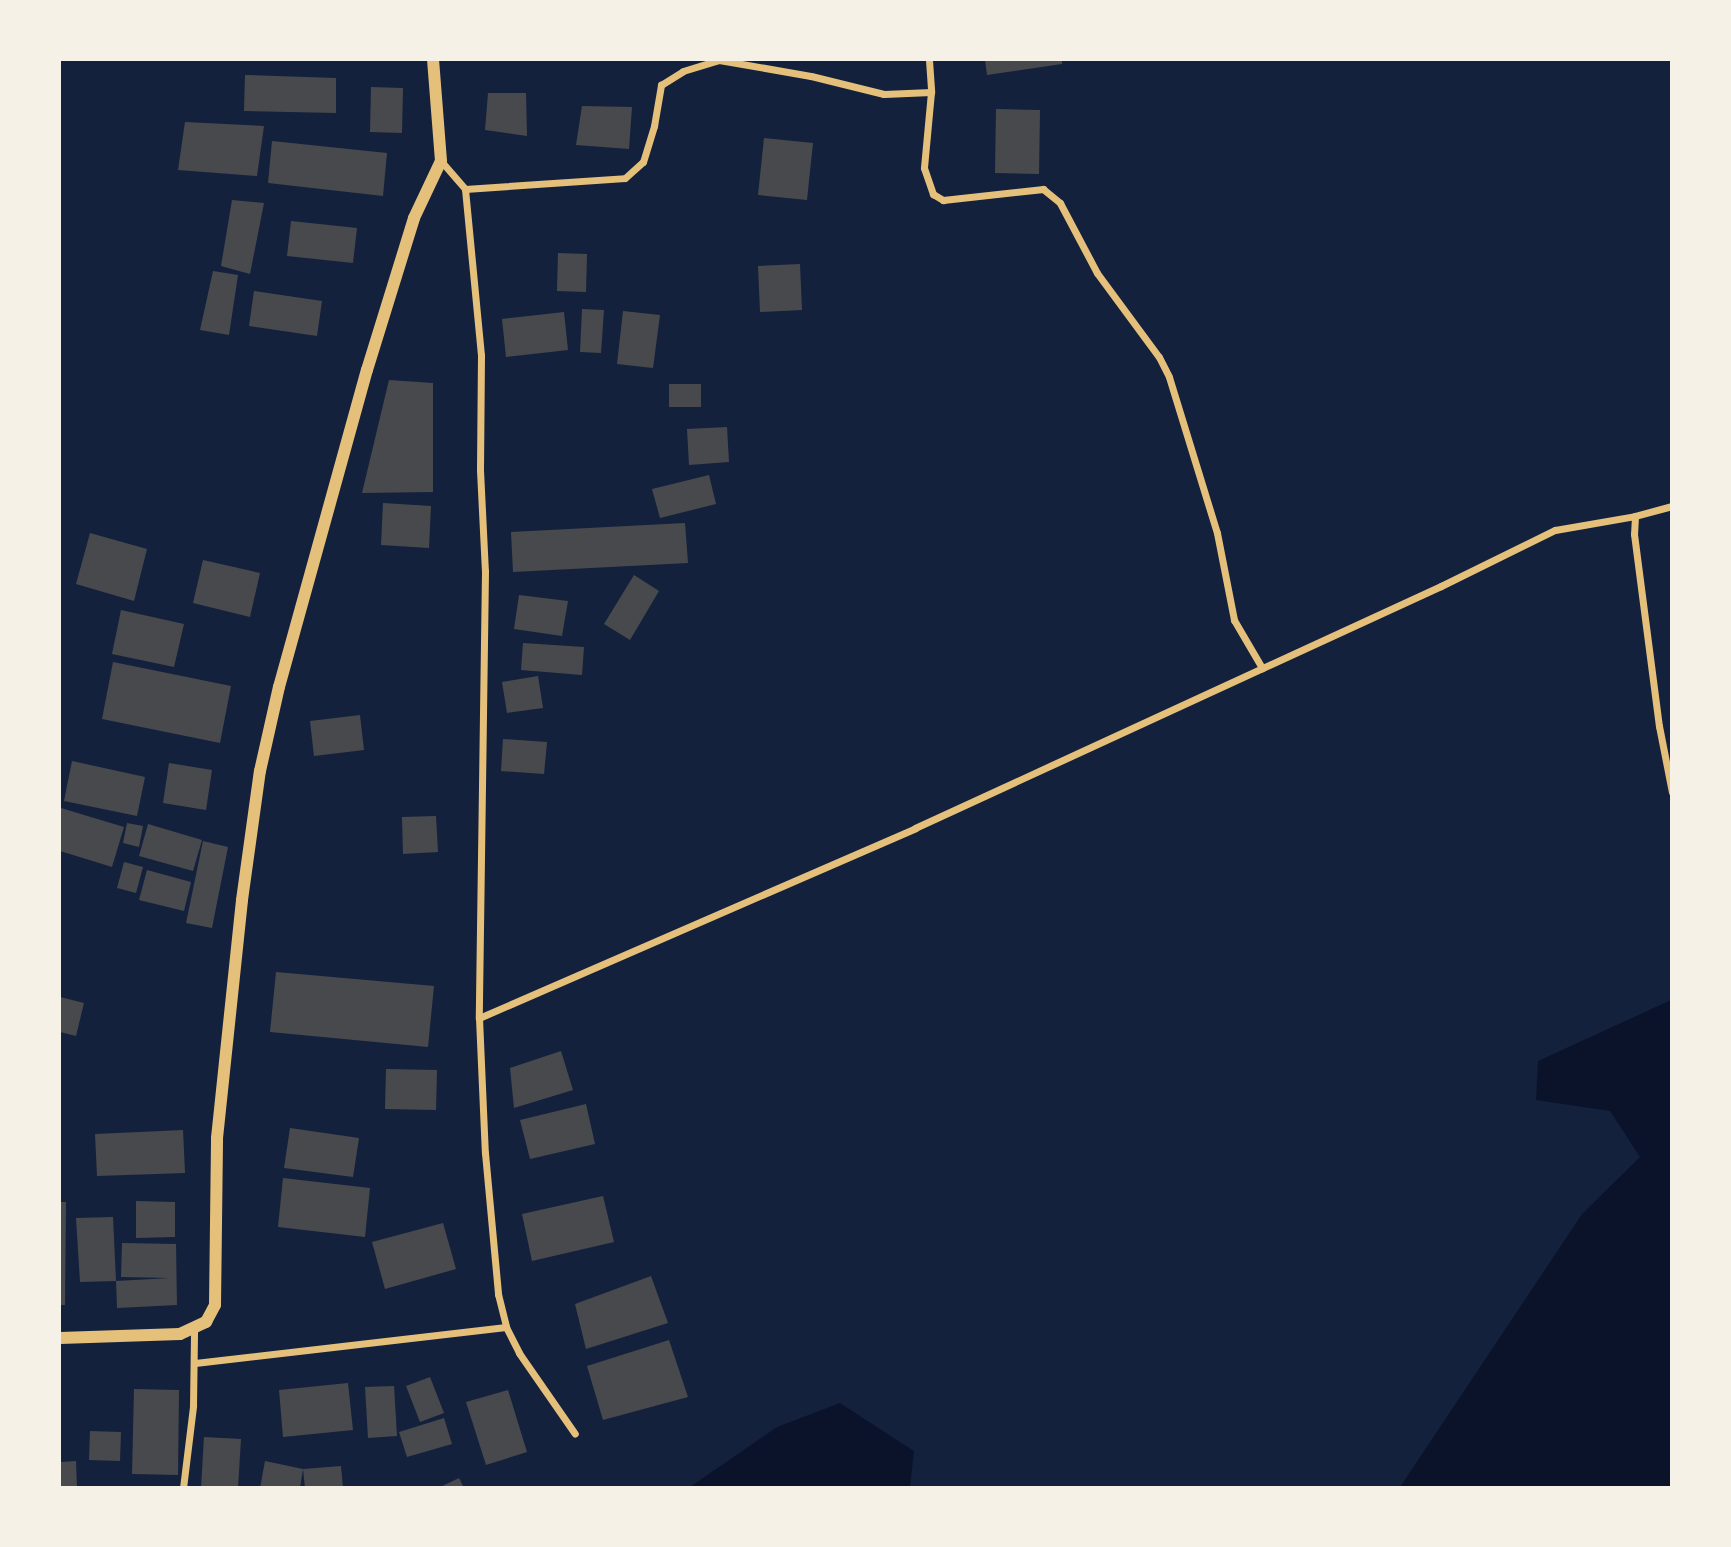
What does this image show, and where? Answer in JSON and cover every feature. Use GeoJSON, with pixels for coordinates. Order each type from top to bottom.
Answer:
{"type":"FeatureCollection","features":[{"type":"Feature","properties":{"kind":"street"},"geometry":{"type":"LineString","coordinates":[[60,1338],[167,1335],[194,1331],[206,1322],[215,1305],[217,1138],[242,900],[260,771],[279,687],[368,370],[414,218],[441,161],[433,60]]}},
{"type":"Feature","properties":{"kind":"street"},"geometry":{"type":"LineString","coordinates":[[465,189],[625,178],[643,162],[654,126],[661,85],[683,71],[719,60],[811,76],[884,94],[931,92]]}},
{"type":"Feature","properties":{"kind":"street"},"geometry":{"type":"LineString","coordinates":[[929,60],[931,92],[924,167],[928,186],[936,198],[1043,189],[1053,195],[1097,273],[1159,357],[1178,404],[1217,533],[1234,620],[1262,668]]}},
{"type":"Feature","properties":{"kind":"street"},"geometry":{"type":"LineString","coordinates":[[441,161],[465,189],[481,355],[480,470],[485,570],[479,1018],[485,1153],[498,1294],[506,1327],[538,1384],[575,1434]]}},
{"type":"Feature","properties":{"kind":"street"},"geometry":{"type":"LineString","coordinates":[[479,1018],[698,920],[817,872],[1555,530],[1635,516],[1671,506]]}},
{"type":"Feature","properties":{"kind":"street"},"geometry":{"type":"LineString","coordinates":[[1635,516],[1637,579],[1671,792]]}},
{"type":"Feature","properties":{"kind":"street"},"geometry":{"type":"LineString","coordinates":[[195,1363],[506,1327]]}},
{"type":"Feature","properties":{"kind":"street"},"geometry":{"type":"LineString","coordinates":[[183,1488],[195,1363],[194,1331]]}},
{"type":"Feature","properties":{"kind":"water"},"geometry":{"type":"Polygon","coordinates":[[[1671,1000],[1671,1487],[1400,1487],[1582,1214],[1640,1157],[1610,1111],[1536,1100],[1538,1061],[1671,1000]]]}},
{"type":"Feature","properties":{"kind":"water"},"geometry":{"type":"Polygon","coordinates":[[[840,1403],[914,1451],[910,1487],[690,1487],[777,1427],[840,1403]]]}},
{"type":"Feature","properties":{"kind":"building"},"geometry":{"type":"Polygon","coordinates":[[[985,60],[1062,60],[1062,64],[987,75],[985,60]]]}},
{"type":"Feature","properties":{"kind":"building"},"geometry":{"type":"Polygon","coordinates":[[[245,75],[336,78],[336,113],[244,111],[245,75]]]}},
{"type":"Feature","properties":{"kind":"building"},"geometry":{"type":"Polygon","coordinates":[[[371,87],[403,88],[402,133],[370,132],[371,87]]]}},
{"type":"Feature","properties":{"kind":"building"},"geometry":{"type":"Polygon","coordinates":[[[488,93],[526,93],[527,136],[485,130],[488,93]]]}},
{"type":"Feature","properties":{"kind":"building"},"geometry":{"type":"Polygon","coordinates":[[[582,106],[632,107],[629,149],[576,145],[582,106]]]}},
{"type":"Feature","properties":{"kind":"building"},"geometry":{"type":"Polygon","coordinates":[[[996,109],[1040,110],[1039,174],[995,173],[996,109]]]}},
{"type":"Feature","properties":{"kind":"building"},"geometry":{"type":"Polygon","coordinates":[[[185,122],[264,126],[257,176],[178,170],[185,122]]]}},
{"type":"Feature","properties":{"kind":"building"},"geometry":{"type":"Polygon","coordinates":[[[764,138],[813,143],[807,200],[758,195],[764,138]]]}},
{"type":"Feature","properties":{"kind":"building"},"geometry":{"type":"Polygon","coordinates":[[[272,141],[387,153],[383,196],[268,183],[272,141]]]}},
{"type":"Feature","properties":{"kind":"building"},"geometry":{"type":"Polygon","coordinates":[[[232,200],[264,203],[250,274],[221,266],[232,200]]]}},
{"type":"Feature","properties":{"kind":"building"},"geometry":{"type":"Polygon","coordinates":[[[291,221],[357,228],[353,263],[287,256],[291,221]]]}},
{"type":"Feature","properties":{"kind":"building"},"geometry":{"type":"Polygon","coordinates":[[[558,253],[587,254],[586,292],[557,291],[558,253]]]}},
{"type":"Feature","properties":{"kind":"building"},"geometry":{"type":"Polygon","coordinates":[[[800,264],[802,310],[760,312],[758,266],[800,264]]]}},
{"type":"Feature","properties":{"kind":"building"},"geometry":{"type":"Polygon","coordinates":[[[213,271],[238,275],[229,335],[200,330],[213,271]]]}},
{"type":"Feature","properties":{"kind":"building"},"geometry":{"type":"Polygon","coordinates":[[[254,291],[322,301],[317,336],[249,326],[254,291]]]}},
{"type":"Feature","properties":{"kind":"building"},"geometry":{"type":"Polygon","coordinates":[[[582,309],[604,310],[601,353],[580,352],[582,309]]]}},
{"type":"Feature","properties":{"kind":"building"},"geometry":{"type":"Polygon","coordinates":[[[623,311],[660,315],[653,368],[617,364],[623,311]]]}},
{"type":"Feature","properties":{"kind":"building"},"geometry":{"type":"Polygon","coordinates":[[[564,312],[568,350],[506,357],[502,319],[564,312]]]}},
{"type":"Feature","properties":{"kind":"building"},"geometry":{"type":"Polygon","coordinates":[[[389,380],[433,383],[433,492],[362,493],[389,380]]]}},
{"type":"Feature","properties":{"kind":"building"},"geometry":{"type":"Polygon","coordinates":[[[669,384],[701,384],[701,407],[669,407],[669,384]]]}},
{"type":"Feature","properties":{"kind":"building"},"geometry":{"type":"Polygon","coordinates":[[[727,427],[729,462],[689,465],[687,429],[727,427]]]}},
{"type":"Feature","properties":{"kind":"building"},"geometry":{"type":"Polygon","coordinates":[[[709,475],[716,504],[660,518],[652,489],[709,475]]]}},
{"type":"Feature","properties":{"kind":"building"},"geometry":{"type":"Polygon","coordinates":[[[383,503],[431,506],[429,548],[381,545],[383,503]]]}},
{"type":"Feature","properties":{"kind":"building"},"geometry":{"type":"Polygon","coordinates":[[[685,523],[688,563],[513,572],[511,532],[685,523]]]}},
{"type":"Feature","properties":{"kind":"building"},"geometry":{"type":"Polygon","coordinates":[[[90,533],[147,549],[134,601],[76,584],[90,533]]]}},
{"type":"Feature","properties":{"kind":"building"},"geometry":{"type":"Polygon","coordinates":[[[203,560],[260,573],[250,617],[193,603],[203,560]]]}},
{"type":"Feature","properties":{"kind":"building"},"geometry":{"type":"Polygon","coordinates":[[[634,575],[659,591],[630,640],[604,624],[634,575]]]}},
{"type":"Feature","properties":{"kind":"building"},"geometry":{"type":"Polygon","coordinates":[[[519,595],[568,601],[562,636],[514,629],[519,595]]]}},
{"type":"Feature","properties":{"kind":"building"},"geometry":{"type":"Polygon","coordinates":[[[121,610],[184,624],[174,667],[112,654],[121,610]]]}},
{"type":"Feature","properties":{"kind":"building"},"geometry":{"type":"Polygon","coordinates":[[[523,643],[584,647],[582,675],[521,670],[523,643]]]}},
{"type":"Feature","properties":{"kind":"building"},"geometry":{"type":"Polygon","coordinates":[[[113,662],[231,686],[220,743],[102,719],[113,662]]]}},
{"type":"Feature","properties":{"kind":"building"},"geometry":{"type":"Polygon","coordinates":[[[538,676],[543,708],[507,713],[502,682],[538,676]]]}},
{"type":"Feature","properties":{"kind":"building"},"geometry":{"type":"Polygon","coordinates":[[[360,715],[364,750],[314,756],[310,721],[360,715]]]}},
{"type":"Feature","properties":{"kind":"building"},"geometry":{"type":"Polygon","coordinates":[[[503,739],[547,742],[544,774],[501,771],[503,739]]]}},
{"type":"Feature","properties":{"kind":"building"},"geometry":{"type":"Polygon","coordinates":[[[72,761],[145,777],[137,816],[64,801],[72,761]]]}},
{"type":"Feature","properties":{"kind":"building"},"geometry":{"type":"Polygon","coordinates":[[[169,763],[212,770],[206,810],[163,803],[169,763]]]}},
{"type":"Feature","properties":{"kind":"building"},"geometry":{"type":"Polygon","coordinates":[[[61,808],[124,827],[112,867],[60,851],[61,808]]]}},
{"type":"Feature","properties":{"kind":"building"},"geometry":{"type":"Polygon","coordinates":[[[436,816],[438,852],[403,854],[402,817],[436,816]]]}},
{"type":"Feature","properties":{"kind":"building"},"geometry":{"type":"Polygon","coordinates":[[[127,823],[143,826],[139,847],[123,843],[127,823]]]}},
{"type":"Feature","properties":{"kind":"building"},"geometry":{"type":"Polygon","coordinates":[[[148,824],[202,840],[193,871],[139,856],[148,824]]]}},
{"type":"Feature","properties":{"kind":"building"},"geometry":{"type":"Polygon","coordinates":[[[203,841],[228,847],[212,928],[186,923],[203,841]]]}},
{"type":"Feature","properties":{"kind":"building"},"geometry":{"type":"Polygon","coordinates":[[[124,862],[143,867],[136,893],[117,888],[124,862]]]}},
{"type":"Feature","properties":{"kind":"building"},"geometry":{"type":"Polygon","coordinates":[[[147,870],[191,882],[184,911],[139,900],[147,870]]]}},
{"type":"Feature","properties":{"kind":"building"},"geometry":{"type":"Polygon","coordinates":[[[276,972],[434,986],[428,1047],[270,1032],[276,972]]]}},
{"type":"Feature","properties":{"kind":"building"},"geometry":{"type":"Polygon","coordinates":[[[60,997],[84,1003],[76,1036],[60,1032],[60,997]]]}},
{"type":"Feature","properties":{"kind":"building"},"geometry":{"type":"Polygon","coordinates":[[[561,1051],[573,1090],[514,1108],[510,1068],[561,1051]]]}},
{"type":"Feature","properties":{"kind":"building"},"geometry":{"type":"Polygon","coordinates":[[[386,1069],[437,1070],[436,1110],[385,1109],[386,1069]]]}},
{"type":"Feature","properties":{"kind":"building"},"geometry":{"type":"Polygon","coordinates":[[[586,1104],[595,1144],[530,1159],[520,1120],[586,1104]]]}},
{"type":"Feature","properties":{"kind":"building"},"geometry":{"type":"Polygon","coordinates":[[[290,1128],[359,1138],[353,1177],[284,1168],[290,1128]]]}},
{"type":"Feature","properties":{"kind":"building"},"geometry":{"type":"Polygon","coordinates":[[[183,1130],[185,1173],[97,1176],[95,1134],[183,1130]]]}},
{"type":"Feature","properties":{"kind":"building"},"geometry":{"type":"Polygon","coordinates":[[[283,1178],[370,1188],[365,1237],[278,1227],[283,1178]]]}},
{"type":"Feature","properties":{"kind":"building"},"geometry":{"type":"Polygon","coordinates":[[[603,1196],[614,1242],[532,1261],[522,1214],[603,1196]]]}},
{"type":"Feature","properties":{"kind":"building"},"geometry":{"type":"Polygon","coordinates":[[[136,1201],[175,1202],[175,1237],[136,1238],[136,1201]]]}},
{"type":"Feature","properties":{"kind":"building"},"geometry":{"type":"Polygon","coordinates":[[[60,1202],[66,1202],[65,1305],[60,1305],[60,1202]]]}},
{"type":"Feature","properties":{"kind":"building"},"geometry":{"type":"Polygon","coordinates":[[[113,1217],[116,1281],[80,1282],[76,1218],[113,1217]]]}},
{"type":"Feature","properties":{"kind":"building"},"geometry":{"type":"Polygon","coordinates":[[[443,1223],[456,1269],[385,1289],[372,1242],[443,1223]]]}},
{"type":"Feature","properties":{"kind":"building"},"geometry":{"type":"Polygon","coordinates":[[[122,1243],[176,1244],[177,1305],[117,1308],[116,1281],[170,1278],[121,1277],[122,1243]]]}},
{"type":"Feature","properties":{"kind":"building"},"geometry":{"type":"Polygon","coordinates":[[[651,1276],[668,1323],[586,1349],[575,1304],[651,1276]]]}},
{"type":"Feature","properties":{"kind":"building"},"geometry":{"type":"Polygon","coordinates":[[[669,1340],[688,1397],[603,1420],[587,1366],[669,1340]]]}},
{"type":"Feature","properties":{"kind":"building"},"geometry":{"type":"Polygon","coordinates":[[[430,1377],[444,1413],[420,1422],[406,1386],[430,1377]]]}},
{"type":"Feature","properties":{"kind":"building"},"geometry":{"type":"Polygon","coordinates":[[[348,1383],[353,1430],[283,1437],[279,1390],[348,1383]]]}},
{"type":"Feature","properties":{"kind":"building"},"geometry":{"type":"Polygon","coordinates":[[[394,1386],[397,1436],[368,1438],[365,1387],[394,1386]]]}},
{"type":"Feature","properties":{"kind":"building"},"geometry":{"type":"Polygon","coordinates":[[[134,1389],[179,1390],[178,1475],[132,1474],[134,1389]]]}},
{"type":"Feature","properties":{"kind":"building"},"geometry":{"type":"Polygon","coordinates":[[[508,1390],[527,1452],[486,1465],[466,1402],[508,1390]]]}},
{"type":"Feature","properties":{"kind":"building"},"geometry":{"type":"Polygon","coordinates":[[[444,1418],[452,1444],[407,1457],[399,1432],[444,1418]]]}},
{"type":"Feature","properties":{"kind":"building"},"geometry":{"type":"Polygon","coordinates":[[[90,1431],[121,1432],[120,1461],[89,1460],[90,1431]]]}},
{"type":"Feature","properties":{"kind":"building"},"geometry":{"type":"Polygon","coordinates":[[[204,1437],[241,1439],[238,1488],[201,1488],[204,1437]]]}},
{"type":"Feature","properties":{"kind":"building"},"geometry":{"type":"Polygon","coordinates":[[[76,1461],[77,1488],[60,1488],[60,1462],[76,1461]]]}},
{"type":"Feature","properties":{"kind":"building"},"geometry":{"type":"Polygon","coordinates":[[[265,1461],[303,1469],[300,1488],[260,1488],[265,1461]]]}},
{"type":"Feature","properties":{"kind":"building"},"geometry":{"type":"Polygon","coordinates":[[[341,1466],[343,1488],[305,1488],[303,1469],[341,1466]]]}},
{"type":"Feature","properties":{"kind":"building"},"geometry":{"type":"Polygon","coordinates":[[[459,1478],[464,1488],[438,1488],[459,1478]]]}}]}
